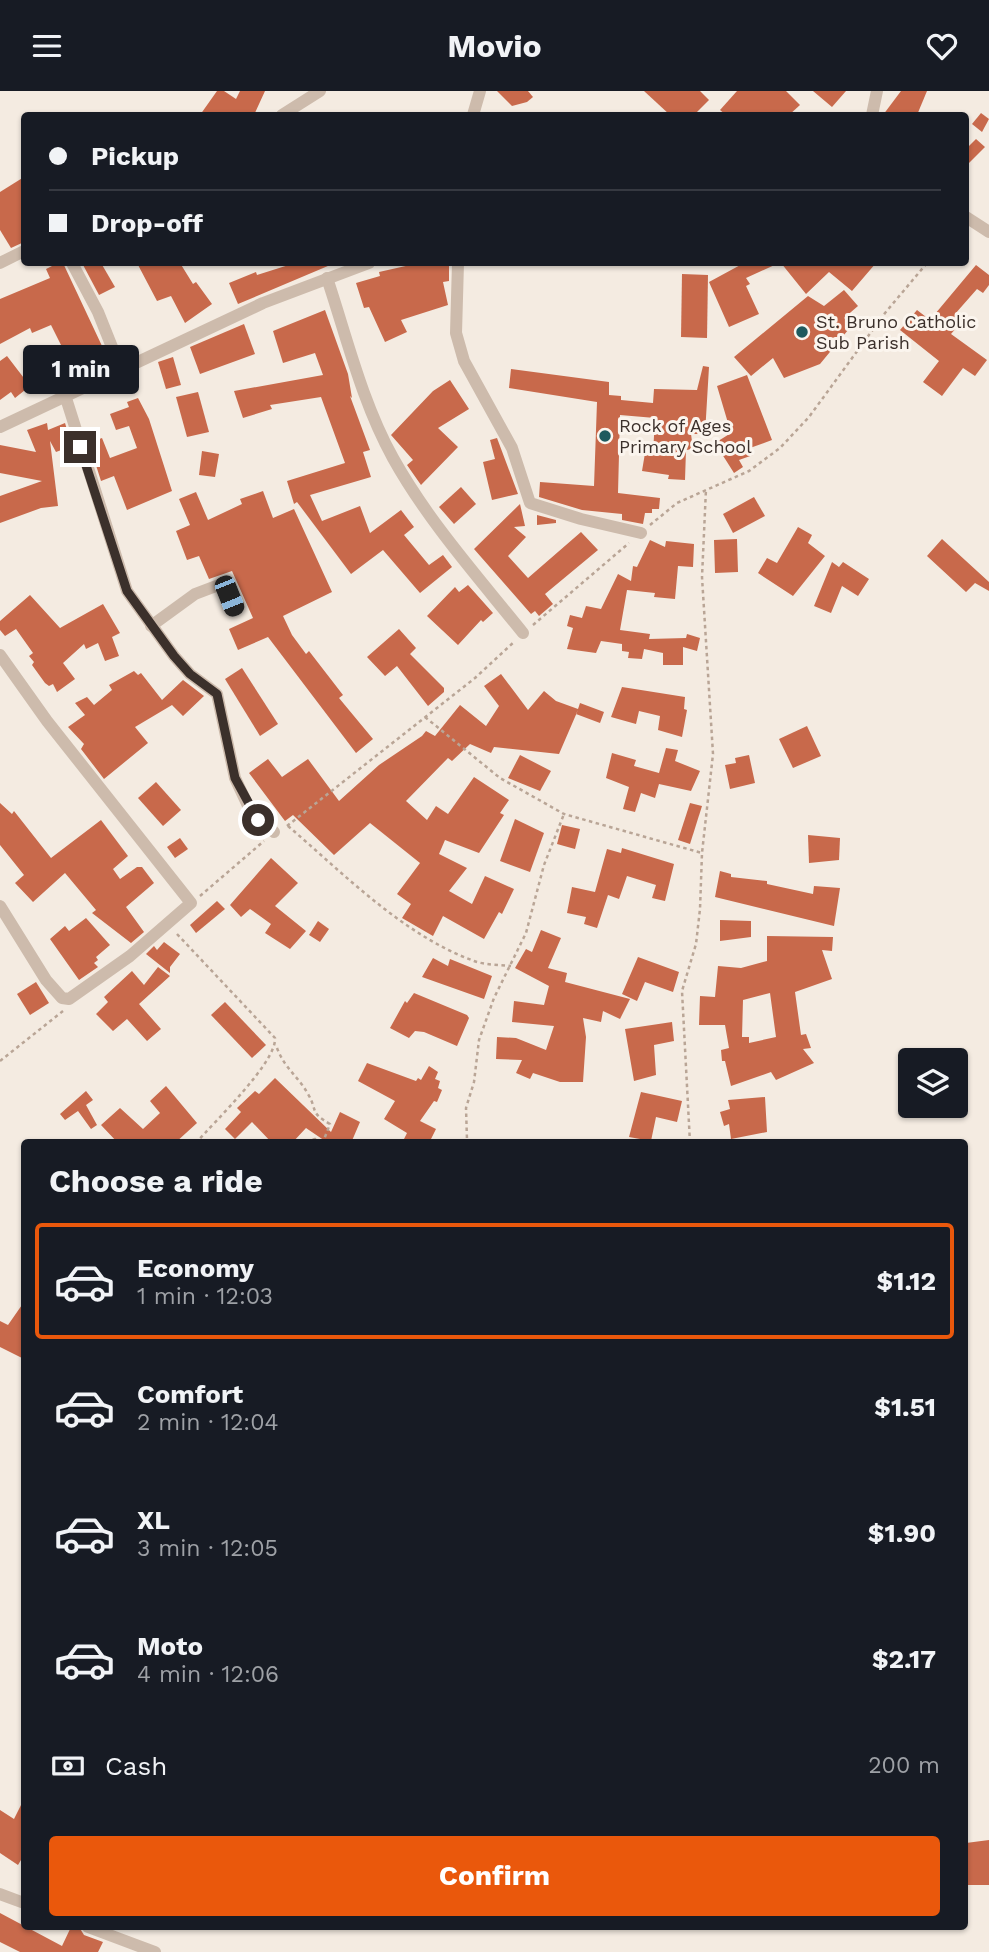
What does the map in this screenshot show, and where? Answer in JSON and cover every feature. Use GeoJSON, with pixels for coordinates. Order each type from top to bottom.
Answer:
{"type":"FeatureCollection","features":[{"type":"Feature","properties":{"kind":"street"},"geometry":{"type":"LineString","coordinates":[[287,112],[320,91]]}},
{"type":"Feature","properties":{"kind":"street"},"geometry":{"type":"LineString","coordinates":[[474,112],[480,91]]}},
{"type":"Feature","properties":{"kind":"street"},"geometry":{"type":"LineString","coordinates":[[873,112],[877,91]]}},
{"type":"Feature","properties":{"kind":"street"},"geometry":{"type":"LineString","coordinates":[[969,220],[989,232]]}},
{"type":"Feature","properties":{"kind":"street"},"geometry":{"type":"LineString","coordinates":[[0,263],[21,252]]}},
{"type":"Feature","properties":{"kind":"street"},"geometry":{"type":"LineString","coordinates":[[74,266],[99,312],[120,367]]}},
{"type":"Feature","properties":{"kind":"street"},"geometry":{"type":"LineString","coordinates":[[0,427],[120,367],[263,303],[361,266]]}},
{"type":"Feature","properties":{"kind":"street"},"geometry":{"type":"LineString","coordinates":[[458,266],[456,333],[464,361],[513,448],[530,503],[581,519],[641,533]]}},
{"type":"Feature","properties":{"kind":"street"},"geometry":{"type":"LineString","coordinates":[[327,278],[370,409],[393,458],[426,509],[523,633]]}},
{"type":"Feature","properties":{"kind":"street"},"geometry":{"type":"LineString","coordinates":[[65,395],[118,571],[136,609],[190,674],[217,694],[235,778],[250,810],[274,832]]}},
{"type":"Feature","properties":{"kind":"street"},"geometry":{"type":"LineString","coordinates":[[151,626],[195,594],[224,583],[234,609]]}},
{"type":"Feature","properties":{"kind":"street"},"geometry":{"type":"LineString","coordinates":[[0,655],[47,721],[191,903],[130,956],[69,999],[62,998],[46,981],[0,906]]}},
{"type":"Feature","properties":{"kind":"street"},"geometry":{"type":"LineString","coordinates":[[0,1894],[21,1902]]}},
{"type":"Feature","properties":{"kind":"street"},"geometry":{"type":"LineString","coordinates":[[96,1930],[155,1952]]}},
{"type":"Feature","properties":{"kind":"path"},"geometry":{"type":"LineString","coordinates":[[191,903],[274,832],[288,826],[475,678],[523,633],[677,503],[749,471],[780,448],[809,417],[885,313],[924,266]]}},
{"type":"Feature","properties":{"kind":"path"},"geometry":{"type":"LineString","coordinates":[[690,1139],[682,991],[696,944],[702,853],[713,754],[702,577],[706,489]]}},
{"type":"Feature","properties":{"kind":"path"},"geometry":{"type":"LineString","coordinates":[[425,717],[500,778],[564,814],[702,853]]}},
{"type":"Feature","properties":{"kind":"path"},"geometry":{"type":"LineString","coordinates":[[467,1139],[466,1108],[474,1082],[480,1040],[494,998],[526,933],[544,865],[564,814]]}},
{"type":"Feature","properties":{"kind":"path"},"geometry":{"type":"LineString","coordinates":[[288,826],[362,890],[421,933],[476,962],[511,966]]}},
{"type":"Feature","properties":{"kind":"path"},"geometry":{"type":"LineString","coordinates":[[167,924],[272,1031],[283,1066],[309,1094],[312,1110],[330,1124],[325,1139]]}},
{"type":"Feature","properties":{"kind":"path"},"geometry":{"type":"LineString","coordinates":[[0,1061],[60,1016],[69,999]]}},
{"type":"Feature","properties":{"kind":"path"},"geometry":{"type":"LineString","coordinates":[[200,1139],[241,1095],[276,1045]]}},
{"type":"Feature","properties":{"kind":"building"},"geometry":{"type":"Polygon","coordinates":[[[217,91],[224,91],[236,99],[240,91],[265,91],[255,112],[202,112],[217,91]]]}},
{"type":"Feature","properties":{"kind":"building"},"geometry":{"type":"Polygon","coordinates":[[[497,91],[528,91],[533,97],[527,102],[512,106],[497,91]]]}},
{"type":"Feature","properties":{"kind":"building"},"geometry":{"type":"Polygon","coordinates":[[[644,91],[700,91],[709,100],[697,112],[667,112],[644,91]]]}},
{"type":"Feature","properties":{"kind":"building"},"geometry":{"type":"Polygon","coordinates":[[[737,91],[786,91],[800,105],[792,112],[720,110],[737,91]]]}},
{"type":"Feature","properties":{"kind":"building"},"geometry":{"type":"Polygon","coordinates":[[[813,91],[846,91],[832,107],[813,91]]]}},
{"type":"Feature","properties":{"kind":"building"},"geometry":{"type":"Polygon","coordinates":[[[901,91],[927,91],[918,112],[885,112],[901,91]]]}},
{"type":"Feature","properties":{"kind":"building"},"geometry":{"type":"Polygon","coordinates":[[[981,113],[989,119],[982,132],[972,124],[981,113]]]}},
{"type":"Feature","properties":{"kind":"building"},"geometry":{"type":"Polygon","coordinates":[[[976,139],[985,147],[969,163],[969,146],[976,139]]]}},
{"type":"Feature","properties":{"kind":"building"},"geometry":{"type":"Polygon","coordinates":[[[21,179],[21,243],[11,248],[0,230],[0,192],[21,179]]]}},
{"type":"Feature","properties":{"kind":"building"},"geometry":{"type":"Polygon","coordinates":[[[976,265],[989,275],[989,285],[983,293],[977,289],[955,314],[963,320],[951,334],[987,360],[975,376],[963,368],[942,396],[923,382],[939,361],[900,330],[917,310],[930,320],[976,265]]]}},
{"type":"Feature","properties":{"kind":"building"},"geometry":{"type":"Polygon","coordinates":[[[64,266],[102,346],[69,361],[51,325],[32,333],[30,328],[0,344],[0,299],[50,278],[46,269],[64,266]]]}},
{"type":"Feature","properties":{"kind":"building"},"geometry":{"type":"Polygon","coordinates":[[[84,266],[103,266],[115,287],[99,295],[84,266]]]}},
{"type":"Feature","properties":{"kind":"building"},"geometry":{"type":"Polygon","coordinates":[[[139,266],[182,266],[193,284],[196,282],[212,304],[185,323],[171,296],[157,301],[139,266]]]}},
{"type":"Feature","properties":{"kind":"building"},"geometry":{"type":"Polygon","coordinates":[[[286,266],[328,266],[238,304],[229,283],[256,272],[257,275],[286,266]]]}},
{"type":"Feature","properties":{"kind":"building"},"geometry":{"type":"Polygon","coordinates":[[[406,266],[449,266],[449,281],[443,282],[448,305],[401,320],[407,332],[385,342],[369,307],[364,308],[356,283],[380,276],[379,272],[406,266]]]}},
{"type":"Feature","properties":{"kind":"building"},"geometry":{"type":"Polygon","coordinates":[[[738,266],[772,266],[746,278],[750,284],[746,286],[759,314],[729,327],[709,282],[738,266]]]}},
{"type":"Feature","properties":{"kind":"building"},"geometry":{"type":"Polygon","coordinates":[[[783,266],[873,266],[852,291],[829,272],[806,294],[783,266]]]}},
{"type":"Feature","properties":{"kind":"building"},"geometry":{"type":"Polygon","coordinates":[[[682,274],[708,275],[707,338],[681,337],[682,274]]]}},
{"type":"Feature","properties":{"kind":"building"},"geometry":{"type":"Polygon","coordinates":[[[844,290],[858,306],[844,318],[853,324],[820,364],[784,378],[773,358],[751,376],[734,357],[808,296],[824,306],[844,290]]]}},
{"type":"Feature","properties":{"kind":"building"},"geometry":{"type":"Polygon","coordinates":[[[325,310],[348,374],[352,398],[350,396],[370,450],[363,452],[371,477],[310,495],[322,521],[360,506],[370,533],[401,510],[414,527],[404,535],[429,565],[443,555],[452,567],[420,593],[383,550],[351,574],[297,502],[294,504],[287,481],[345,463],[321,397],[270,405],[272,409],[243,418],[234,391],[323,375],[315,353],[283,363],[273,331],[325,310]]]}},
{"type":"Feature","properties":{"kind":"building"},"geometry":{"type":"Polygon","coordinates":[[[244,324],[255,354],[200,374],[190,347],[244,324]]]}},
{"type":"Feature","properties":{"kind":"building"},"geometry":{"type":"Polygon","coordinates":[[[7,356],[30,386],[15,398],[11,392],[0,400],[0,361],[7,356]]]}},
{"type":"Feature","properties":{"kind":"building"},"geometry":{"type":"Polygon","coordinates":[[[173,357],[181,385],[166,389],[158,362],[173,357]]]}},
{"type":"Feature","properties":{"kind":"building"},"geometry":{"type":"Polygon","coordinates":[[[703,366],[709,367],[705,434],[691,434],[693,449],[686,450],[685,480],[668,479],[669,475],[642,471],[645,453],[653,454],[655,418],[620,415],[618,493],[660,498],[659,509],[645,513],[643,524],[622,520],[622,514],[582,510],[539,497],[540,482],[594,486],[597,402],[509,388],[511,369],[609,382],[609,395],[621,396],[621,400],[653,403],[654,389],[697,390],[703,366]]]}},
{"type":"Feature","properties":{"kind":"building"},"geometry":{"type":"Polygon","coordinates":[[[747,375],[772,440],[750,448],[753,455],[739,460],[743,467],[734,473],[715,443],[731,433],[717,386],[747,375]]]}},
{"type":"Feature","properties":{"kind":"building"},"geometry":{"type":"Polygon","coordinates":[[[450,380],[469,409],[438,428],[458,447],[421,485],[407,465],[413,460],[391,435],[433,391],[450,380]]]}},
{"type":"Feature","properties":{"kind":"building"},"geometry":{"type":"Polygon","coordinates":[[[198,392],[209,432],[187,437],[176,397],[198,392]]]}},
{"type":"Feature","properties":{"kind":"building"},"geometry":{"type":"Polygon","coordinates":[[[138,398],[149,419],[172,491],[127,510],[114,476],[101,481],[89,443],[102,438],[110,458],[137,448],[129,426],[116,430],[110,414],[129,407],[127,402],[138,398]]]}},
{"type":"Feature","properties":{"kind":"building"},"geometry":{"type":"Polygon","coordinates":[[[47,423],[48,430],[65,423],[72,446],[56,452],[50,441],[58,506],[41,508],[0,523],[0,496],[42,481],[0,473],[0,445],[36,452],[27,430],[47,423]]]}},
{"type":"Feature","properties":{"kind":"building"},"geometry":{"type":"Polygon","coordinates":[[[497,438],[518,494],[492,500],[483,462],[495,459],[490,440],[497,438]]]}},
{"type":"Feature","properties":{"kind":"building"},"geometry":{"type":"Polygon","coordinates":[[[202,451],[219,454],[215,477],[199,475],[202,451]]]}},
{"type":"Feature","properties":{"kind":"building"},"geometry":{"type":"Polygon","coordinates":[[[461,487],[476,504],[454,524],[439,507],[461,487]]]}},
{"type":"Feature","properties":{"kind":"building"},"geometry":{"type":"Polygon","coordinates":[[[263,491],[273,518],[294,509],[332,592],[283,616],[292,635],[306,654],[309,651],[343,695],[339,698],[373,739],[356,753],[268,637],[238,650],[229,629],[253,618],[232,571],[209,579],[199,556],[187,560],[176,531],[190,525],[179,499],[196,492],[208,520],[242,504],[240,499],[263,491]]]}},
{"type":"Feature","properties":{"kind":"building"},"geometry":{"type":"Polygon","coordinates":[[[754,497],[765,516],[733,533],[723,514],[754,497]]]}},
{"type":"Feature","properties":{"kind":"building"},"geometry":{"type":"Polygon","coordinates":[[[520,504],[525,526],[514,527],[526,537],[508,556],[528,578],[581,532],[598,550],[545,594],[553,604],[539,616],[535,611],[531,614],[474,549],[520,504]]]}},
{"type":"Feature","properties":{"kind":"building"},"geometry":{"type":"Polygon","coordinates":[[[537,515],[556,520],[556,523],[537,525],[537,515]]]}},
{"type":"Feature","properties":{"kind":"building"},"geometry":{"type":"Polygon","coordinates":[[[798,527],[812,535],[808,543],[825,556],[793,596],[758,573],[767,558],[777,563],[798,527]]]}},
{"type":"Feature","properties":{"kind":"building"},"geometry":{"type":"Polygon","coordinates":[[[737,539],[738,572],[715,573],[714,540],[737,539]]]}},
{"type":"Feature","properties":{"kind":"building"},"geometry":{"type":"Polygon","coordinates":[[[942,539],[989,582],[989,591],[975,583],[966,592],[927,556],[942,539]]]}},
{"type":"Feature","properties":{"kind":"building"},"geometry":{"type":"Polygon","coordinates":[[[650,540],[665,547],[666,541],[694,544],[693,567],[678,566],[675,599],[654,597],[655,593],[627,590],[620,630],[650,634],[649,639],[686,638],[687,634],[700,638],[697,651],[683,647],[683,665],[663,665],[663,653],[644,649],[642,659],[628,658],[629,652],[622,651],[622,644],[601,641],[596,653],[567,649],[573,628],[567,626],[570,615],[582,618],[586,606],[601,609],[618,574],[631,581],[633,566],[637,567],[650,540]]]}},
{"type":"Feature","properties":{"kind":"building"},"geometry":{"type":"Polygon","coordinates":[[[832,562],[839,567],[843,562],[869,579],[858,596],[842,586],[831,613],[814,606],[832,562]]]}},
{"type":"Feature","properties":{"kind":"building"},"geometry":{"type":"Polygon","coordinates":[[[468,585],[493,613],[483,622],[481,620],[458,645],[427,616],[455,587],[459,592],[468,585]]]}},
{"type":"Feature","properties":{"kind":"building"},"geometry":{"type":"Polygon","coordinates":[[[30,595],[60,628],[103,604],[120,633],[112,637],[119,656],[105,661],[98,643],[86,649],[84,644],[63,663],[75,679],[57,692],[53,684],[49,686],[45,683],[32,665],[34,662],[29,656],[33,653],[16,629],[5,636],[0,630],[0,621],[30,595]]]}},
{"type":"Feature","properties":{"kind":"building"},"geometry":{"type":"Polygon","coordinates":[[[399,629],[416,648],[410,654],[444,688],[444,692],[428,706],[397,666],[385,676],[367,657],[399,629]]]}},
{"type":"Feature","properties":{"kind":"building"},"geometry":{"type":"Polygon","coordinates":[[[242,668],[278,724],[260,736],[225,679],[242,668]]]}},
{"type":"Feature","properties":{"kind":"building"},"geometry":{"type":"Polygon","coordinates":[[[134,671],[138,675],[141,673],[162,700],[183,680],[204,696],[183,716],[172,705],[135,727],[148,743],[104,779],[81,749],[84,744],[68,727],[85,715],[75,703],[87,697],[94,705],[112,690],[109,685],[134,671]]]}},
{"type":"Feature","properties":{"kind":"building"},"geometry":{"type":"Polygon","coordinates":[[[501,674],[528,710],[544,691],[556,701],[578,709],[580,703],[604,712],[600,723],[576,714],[559,754],[494,747],[491,753],[470,744],[452,761],[448,758],[406,801],[427,820],[436,806],[448,814],[474,777],[509,800],[500,813],[504,815],[479,853],[445,840],[439,854],[467,868],[449,891],[472,904],[485,876],[514,889],[502,914],[499,912],[484,939],[443,916],[433,936],[402,918],[411,904],[397,894],[420,863],[370,823],[334,855],[293,815],[285,821],[249,773],[268,759],[282,777],[308,759],[339,801],[379,765],[426,731],[435,736],[460,705],[486,726],[499,706],[484,686],[501,674]]]}},
{"type":"Feature","properties":{"kind":"building"},"geometry":{"type":"Polygon","coordinates":[[[622,687],[685,697],[684,709],[687,710],[682,737],[658,730],[660,716],[639,711],[636,724],[611,717],[622,687]]]}},
{"type":"Feature","properties":{"kind":"building"},"geometry":{"type":"Polygon","coordinates":[[[807,726],[821,756],[793,768],[779,739],[807,726]]]}},
{"type":"Feature","properties":{"kind":"building"},"geometry":{"type":"Polygon","coordinates":[[[666,748],[678,750],[675,761],[700,771],[691,791],[659,784],[655,798],[641,793],[635,812],[623,809],[629,787],[606,778],[612,753],[636,760],[634,766],[659,773],[666,748]]]}},
{"type":"Feature","properties":{"kind":"building"},"geometry":{"type":"Polygon","coordinates":[[[520,755],[551,771],[540,791],[508,778],[520,755]]]}},
{"type":"Feature","properties":{"kind":"building"},"geometry":{"type":"Polygon","coordinates":[[[749,755],[755,783],[730,789],[725,765],[736,763],[735,758],[749,755]]]}},
{"type":"Feature","properties":{"kind":"building"},"geometry":{"type":"Polygon","coordinates":[[[156,782],[181,810],[163,826],[138,798],[156,782]]]}},
{"type":"Feature","properties":{"kind":"building"},"geometry":{"type":"Polygon","coordinates":[[[0,803],[12,814],[14,811],[51,858],[101,820],[128,856],[113,869],[120,879],[137,867],[142,867],[154,883],[126,907],[144,932],[131,943],[92,913],[96,910],[65,873],[33,902],[15,883],[24,875],[0,845],[0,803]]]}},
{"type":"Feature","properties":{"kind":"building"},"geometry":{"type":"Polygon","coordinates":[[[690,803],[702,806],[690,844],[678,840],[690,803]]]}},
{"type":"Feature","properties":{"kind":"building"},"geometry":{"type":"Polygon","coordinates":[[[515,819],[544,833],[530,872],[500,861],[515,819]]]}},
{"type":"Feature","properties":{"kind":"building"},"geometry":{"type":"Polygon","coordinates":[[[562,825],[580,829],[575,849],[557,844],[562,825]]]}},
{"type":"Feature","properties":{"kind":"building"},"geometry":{"type":"Polygon","coordinates":[[[808,835],[840,838],[839,860],[809,863],[808,835]]]}},
{"type":"Feature","properties":{"kind":"building"},"geometry":{"type":"Polygon","coordinates":[[[180,838],[188,849],[175,858],[167,847],[180,838]]]}},
{"type":"Feature","properties":{"kind":"building"},"geometry":{"type":"Polygon","coordinates":[[[622,848],[674,864],[665,901],[652,898],[656,885],[627,876],[619,899],[608,895],[597,928],[584,924],[586,917],[567,913],[572,887],[595,892],[607,849],[621,853],[622,848]]]}},
{"type":"Feature","properties":{"kind":"building"},"geometry":{"type":"Polygon","coordinates":[[[271,858],[298,883],[275,906],[306,931],[290,949],[265,933],[271,924],[250,909],[241,917],[230,905],[271,858]]]}},
{"type":"Feature","properties":{"kind":"building"},"geometry":{"type":"Polygon","coordinates":[[[720,871],[731,874],[731,877],[767,881],[767,884],[813,894],[814,886],[840,888],[834,926],[715,897],[720,871]]]}},
{"type":"Feature","properties":{"kind":"building"},"geometry":{"type":"Polygon","coordinates":[[[217,901],[225,909],[196,933],[190,925],[217,901]]]}},
{"type":"Feature","properties":{"kind":"building"},"geometry":{"type":"Polygon","coordinates":[[[86,918],[110,945],[96,957],[98,960],[94,963],[98,967],[79,980],[50,939],[65,926],[69,931],[86,918]]]}},
{"type":"Feature","properties":{"kind":"building"},"geometry":{"type":"Polygon","coordinates":[[[720,920],[751,921],[751,937],[720,941],[720,920]]]}},
{"type":"Feature","properties":{"kind":"building"},"geometry":{"type":"Polygon","coordinates":[[[318,921],[329,929],[320,942],[309,935],[318,921]]]}},
{"type":"Feature","properties":{"kind":"building"},"geometry":{"type":"Polygon","coordinates":[[[541,930],[561,938],[548,968],[567,973],[565,982],[630,999],[620,1019],[603,1011],[601,1022],[583,1018],[586,1037],[583,1082],[560,1082],[533,1073],[530,1079],[516,1073],[522,1060],[496,1059],[497,1037],[516,1038],[546,1050],[554,1026],[512,1022],[514,1001],[544,1005],[549,986],[515,968],[526,949],[532,952],[541,930]]]}},
{"type":"Feature","properties":{"kind":"building"},"geometry":{"type":"Polygon","coordinates":[[[767,936],[833,937],[832,951],[822,950],[832,979],[795,992],[801,1035],[806,1034],[811,1048],[803,1049],[814,1063],[776,1080],[771,1072],[731,1086],[725,1061],[722,1061],[721,1050],[729,1048],[725,1025],[699,1025],[700,996],[715,997],[718,966],[741,968],[767,961],[767,936]],[[770,993],[743,1000],[742,1037],[749,1037],[749,1043],[776,1037],[770,993]]]}},
{"type":"Feature","properties":{"kind":"building"},"geometry":{"type":"Polygon","coordinates":[[[164,942],[180,954],[170,967],[170,973],[146,954],[154,946],[157,950],[164,942]]]}},
{"type":"Feature","properties":{"kind":"building"},"geometry":{"type":"Polygon","coordinates":[[[638,957],[679,972],[673,992],[645,982],[637,1001],[622,994],[638,957]]]}},
{"type":"Feature","properties":{"kind":"building"},"geometry":{"type":"Polygon","coordinates":[[[433,958],[448,966],[450,959],[492,976],[484,999],[422,977],[433,958]]]}},
{"type":"Feature","properties":{"kind":"building"},"geometry":{"type":"Polygon","coordinates":[[[158,967],[170,976],[139,1004],[161,1029],[147,1041],[127,1019],[113,1031],[96,1014],[108,1002],[104,997],[132,971],[144,985],[158,967]]]}},
{"type":"Feature","properties":{"kind":"building"},"geometry":{"type":"Polygon","coordinates":[[[36,982],[49,1003],[30,1015],[17,994],[36,982]]]}},
{"type":"Feature","properties":{"kind":"building"},"geometry":{"type":"Polygon","coordinates":[[[414,993],[467,1015],[469,1018],[457,1046],[424,1032],[415,1031],[409,1038],[390,1028],[405,1001],[407,1003],[414,993]]]}},
{"type":"Feature","properties":{"kind":"building"},"geometry":{"type":"Polygon","coordinates":[[[225,1002],[266,1045],[252,1058],[211,1015],[225,1002]]]}},
{"type":"Feature","properties":{"kind":"building"},"geometry":{"type":"Polygon","coordinates":[[[672,1022],[674,1041],[654,1045],[656,1075],[634,1081],[625,1029],[672,1022]]]}},
{"type":"Feature","properties":{"kind":"building"},"geometry":{"type":"Polygon","coordinates":[[[367,1063],[416,1081],[418,1078],[421,1080],[429,1066],[438,1072],[435,1079],[440,1081],[438,1088],[442,1090],[437,1102],[434,1101],[420,1121],[436,1129],[431,1139],[404,1139],[407,1133],[384,1119],[395,1101],[358,1081],[367,1063]]]}},
{"type":"Feature","properties":{"kind":"building"},"geometry":{"type":"Polygon","coordinates":[[[275,1078],[331,1132],[340,1112],[360,1122],[353,1139],[322,1139],[306,1128],[296,1139],[268,1139],[252,1122],[235,1139],[225,1129],[241,1112],[237,1108],[255,1091],[259,1094],[275,1078]]]}},
{"type":"Feature","properties":{"kind":"building"},"geometry":{"type":"Polygon","coordinates":[[[166,1086],[197,1123],[179,1139],[114,1139],[101,1125],[120,1108],[143,1129],[160,1113],[150,1101],[166,1086]]]}},
{"type":"Feature","properties":{"kind":"building"},"geometry":{"type":"Polygon","coordinates":[[[86,1091],[93,1100],[86,1105],[97,1125],[91,1129],[78,1111],[65,1120],[60,1114],[86,1091]]]}},
{"type":"Feature","properties":{"kind":"building"},"geometry":{"type":"Polygon","coordinates":[[[641,1092],[682,1101],[677,1122],[656,1117],[651,1139],[629,1137],[641,1092]]]}},
{"type":"Feature","properties":{"kind":"building"},"geometry":{"type":"Polygon","coordinates":[[[765,1097],[767,1132],[731,1139],[729,1124],[724,1126],[720,1112],[730,1109],[728,1100],[765,1097]]]}},
{"type":"Feature","properties":{"kind":"building"},"geometry":{"type":"Polygon","coordinates":[[[21,1306],[21,1358],[0,1347],[0,1321],[8,1325],[21,1306]]]}},
{"type":"Feature","properties":{"kind":"building"},"geometry":{"type":"Polygon","coordinates":[[[21,1805],[21,1860],[18,1865],[0,1853],[0,1810],[14,1819],[21,1805]]]}},
{"type":"Feature","properties":{"kind":"building"},"geometry":{"type":"Polygon","coordinates":[[[989,1840],[989,1885],[968,1885],[968,1843],[989,1840]]]}},
{"type":"Feature","properties":{"kind":"building"},"geometry":{"type":"Polygon","coordinates":[[[0,1913],[21,1924],[21,1930],[32,1930],[62,1946],[70,1930],[81,1930],[84,1935],[103,1942],[98,1952],[20,1952],[0,1942],[0,1913]]]}},
{"type":"Feature","properties":{"kind":"place","name":"St. Bruno Catholic Sub Parish"},"geometry":{"type":"Point","coordinates":[802,332]}},
{"type":"Feature","properties":{"kind":"place","name":"Rock of Ages Primary School"},"geometry":{"type":"Point","coordinates":[605,436]}},
{"type":"Feature","properties":{"kind":"route"},"geometry":{"type":"LineString","coordinates":[[80,447],[118,571],[127,591],[136,609],[174,656],[190,674],[213,690],[220,699],[226,748],[235,778],[250,810],[258,820]]}}]}
